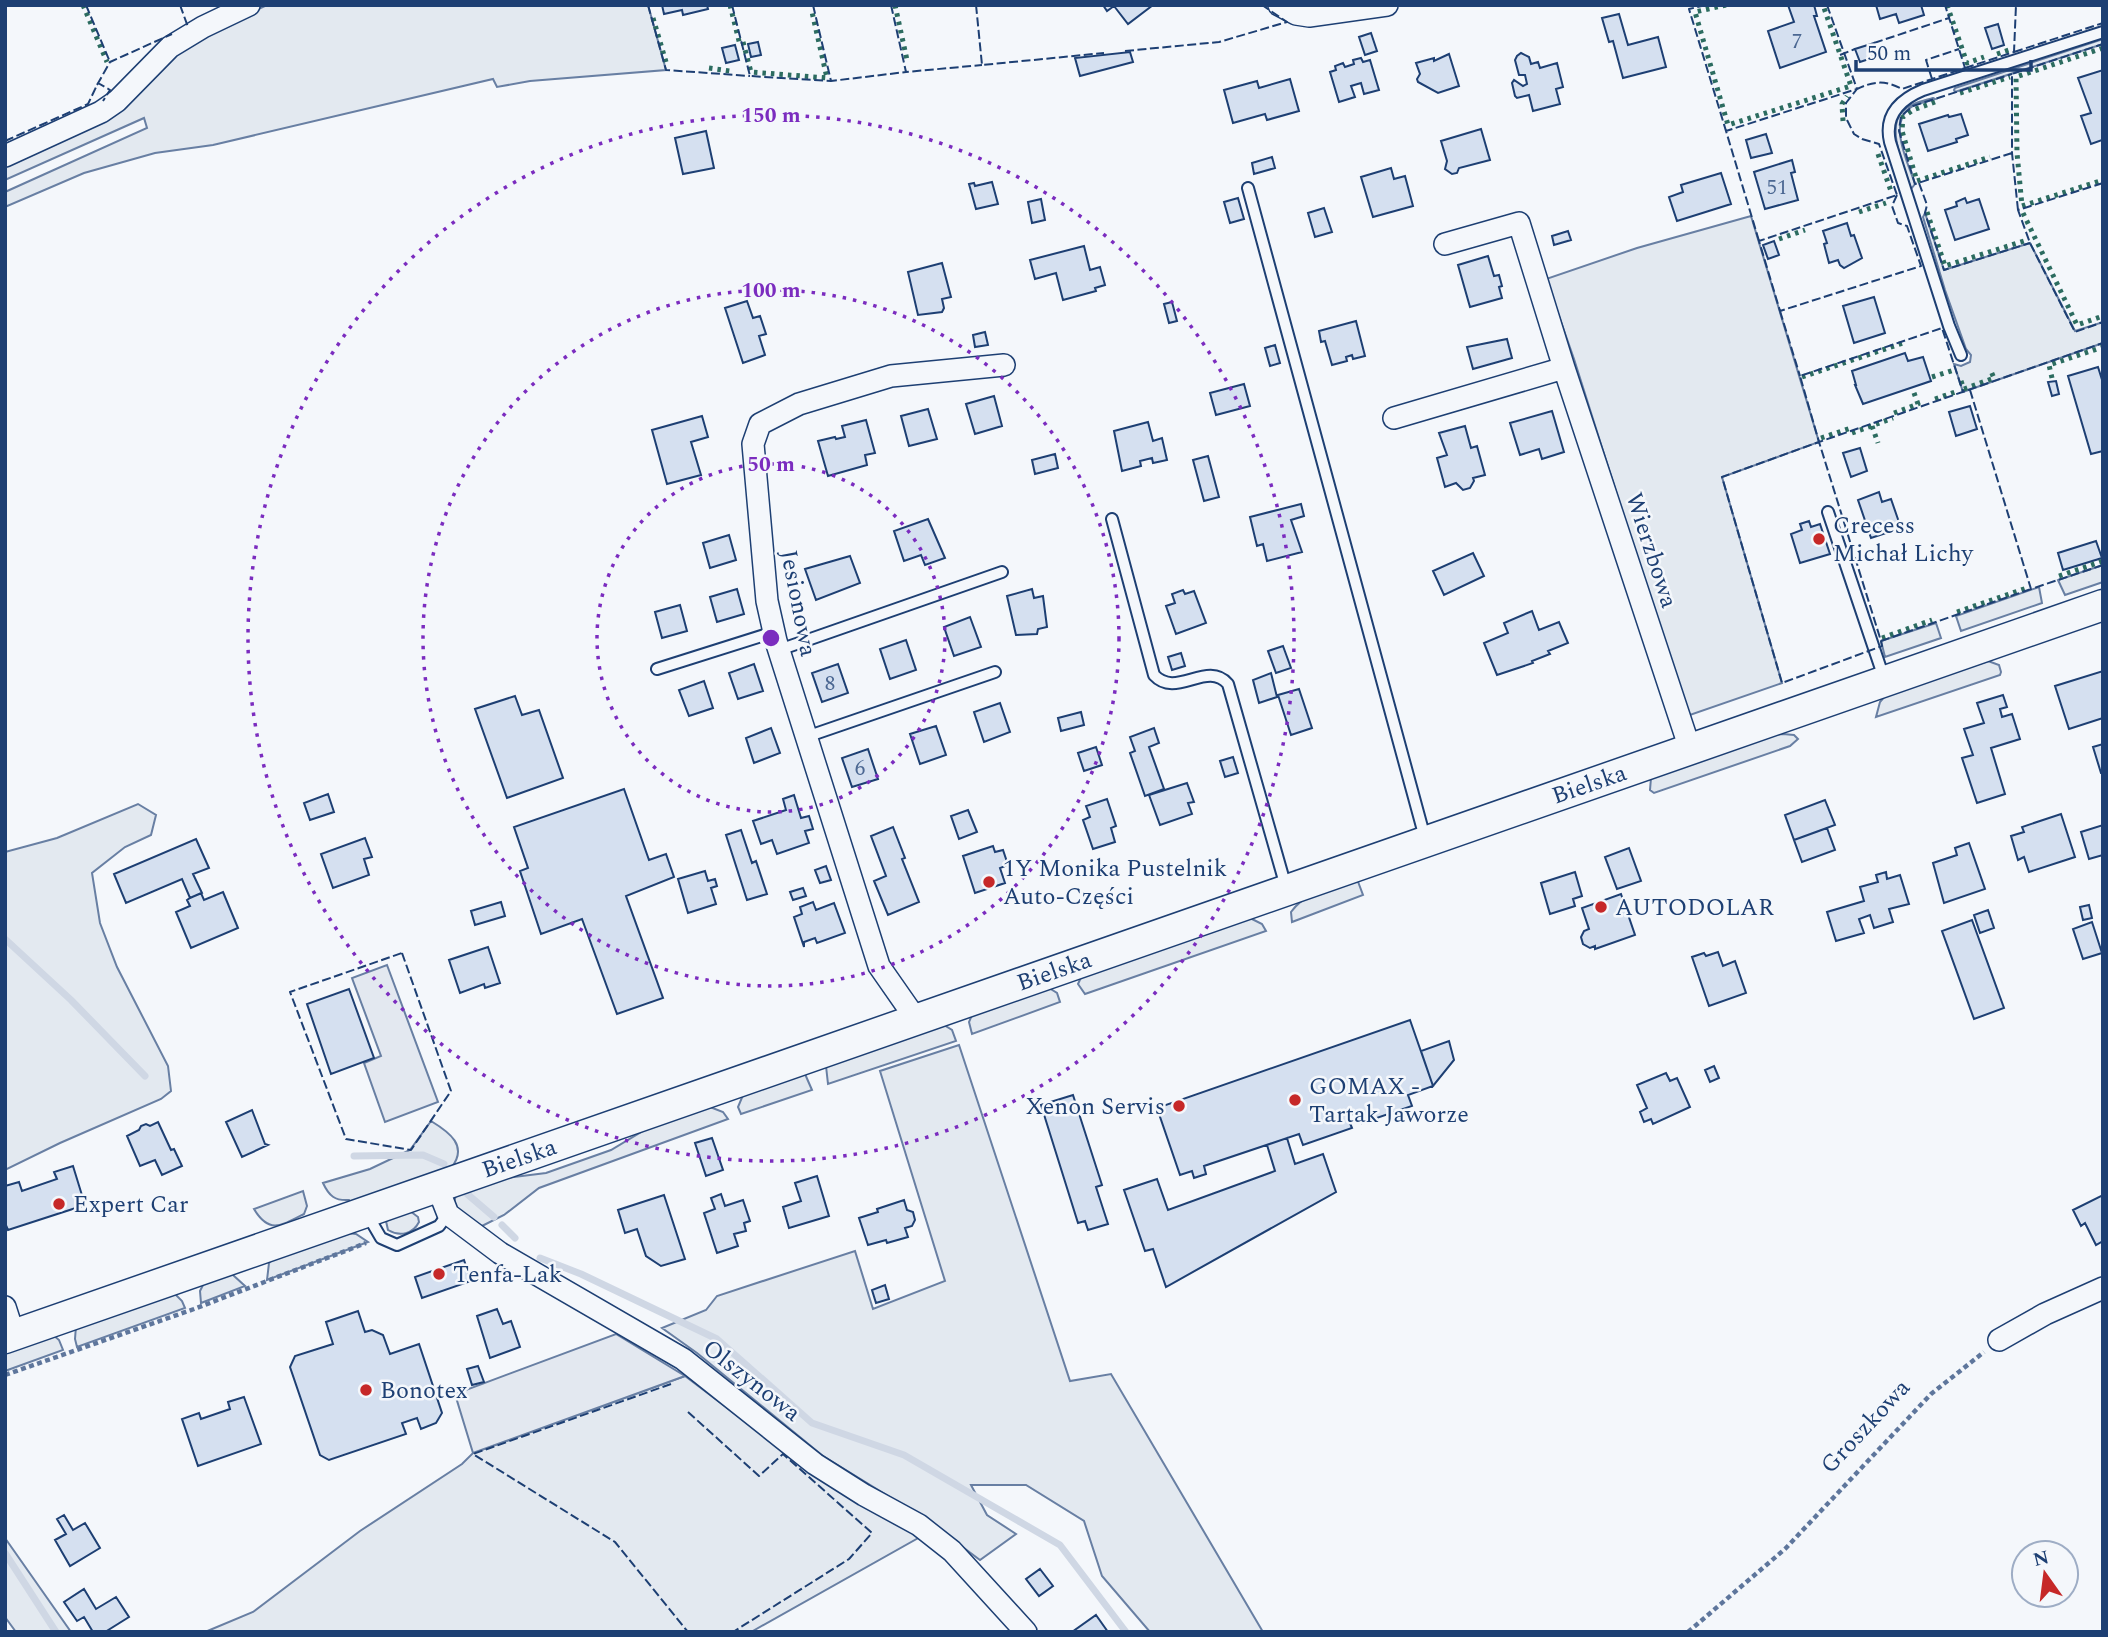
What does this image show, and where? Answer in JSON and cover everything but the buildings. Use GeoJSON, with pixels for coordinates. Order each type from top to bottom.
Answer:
{"type":"FeatureCollection","features":[{"type":"Feature","properties":{"kind":"main road","name":"Bielska"},"geometry":{"type":"LineString","coordinates":[[10,1337],[2103,605]]}},
{"type":"Feature","properties":{"kind":"street"},"geometry":{"type":"LineString","coordinates":[[5,156],[101,112],[117,101],[170,47],[203,27],[249,5]]}},
{"type":"Feature","properties":{"kind":"street"},"geometry":{"type":"LineString","coordinates":[[1279,5],[1296,14],[1309,16],[1387,5]]}},
{"type":"Feature","properties":{"kind":"street","name":"Wierzbowa"},"geometry":{"type":"LineString","coordinates":[[1446,244],[1519,223],[1564,368],[1690,748]]}},
{"type":"Feature","properties":{"kind":"street","name":"Jesionowa"},"geometry":{"type":"LineString","coordinates":[[916,1019],[879,966],[776,641],[767,601],[753,444],[760,424],[799,404],[891,376],[1004,365]]}},
{"type":"Feature","properties":{"kind":"street"},"geometry":{"type":"LineString","coordinates":[[1394,418],[1564,368]]}},
{"type":"Feature","properties":{"kind":"street"},"geometry":{"type":"LineString","coordinates":[[438,1186],[448,1214]]}},
{"type":"Feature","properties":{"kind":"street","name":"Olszynowa"},"geometry":{"type":"LineString","coordinates":[[448,1214],[500,1253],[683,1359],[815,1464],[919,1525],[952,1551],[1026,1632]]}},
{"type":"Feature","properties":{"kind":"street"},"geometry":{"type":"LineString","coordinates":[[1999,1340],[2045,1314],[2103,1288]]}},
{"type":"Feature","properties":{"kind":"street"},"geometry":{"type":"LineString","coordinates":[[5,1307],[10,1337]]}},
{"type":"Feature","properties":{"kind":"lane"},"geometry":{"type":"LineString","coordinates":[[1961,355],[1945,314],[1890,142],[1887,130],[1889,120],[1898,105],[1913,94],[2103,32]]}},
{"type":"Feature","properties":{"kind":"lane"},"geometry":{"type":"LineString","coordinates":[[1248,188],[1426,841]]}},
{"type":"Feature","properties":{"kind":"lane"},"geometry":{"type":"LineString","coordinates":[[1828,512],[1885,681]]}},
{"type":"Feature","properties":{"kind":"lane"},"geometry":{"type":"LineString","coordinates":[[1112,519],[1154,675],[1161,682],[1170,684],[1213,675],[1222,677],[1228,684],[1287,889]]}},
{"type":"Feature","properties":{"kind":"lane"},"geometry":{"type":"LineString","coordinates":[[657,669],[776,641],[1002,572]]}},
{"type":"Feature","properties":{"kind":"lane"},"geometry":{"type":"LineString","coordinates":[[806,737],[995,672]]}},
{"type":"Feature","properties":{"kind":"lane"},"geometry":{"type":"LineString","coordinates":[[366,1211],[381,1238],[397,1245],[439,1226],[448,1214]]}},
{"type":"Feature","properties":{"kind":"path"},"geometry":{"type":"LineString","coordinates":[[5,1375],[194,1309],[381,1238]]}},
{"type":"Feature","properties":{"kind":"path","name":"Groszkowa"},"geometry":{"type":"LineString","coordinates":[[1688,1632],[1785,1549],[1931,1394],[1999,1340]]}},
{"type":"Feature","properties":{"kind":"shaded area"},"geometry":{"type":"Polygon","coordinates":[[[267,5],[648,5],[666,70],[530,81],[497,87],[493,79],[213,145],[155,153],[84,173],[5,207],[5,192],[147,128],[144,118],[5,180],[5,163],[208,33],[267,5]]]}},
{"type":"Feature","properties":{"kind":"shaded area"},"geometry":{"type":"Polygon","coordinates":[[[2103,39],[2103,44],[1955,92],[1954,90],[1955,88],[2103,39]]]}},
{"type":"Feature","properties":{"kind":"shaded area"},"geometry":{"type":"Polygon","coordinates":[[[1935,99],[1913,106],[1901,121],[1901,142],[1915,184],[1911,189],[1898,148],[1898,118],[1910,106],[1935,99]]]}},
{"type":"Feature","properties":{"kind":"shaded area"},"geometry":{"type":"Polygon","coordinates":[[[1925,213],[1944,270],[2030,243],[2075,331],[2103,322],[2103,343],[1963,392],[1954,364],[1961,366],[1970,362],[1971,355],[1966,349],[1945,290],[1923,217],[1925,213]]]}},
{"type":"Feature","properties":{"kind":"shaded area"},"geometry":{"type":"Polygon","coordinates":[[[1751,216],[1819,442],[1722,477],[1782,683],[1687,716],[1546,279],[1637,248],[1751,216]]]}},
{"type":"Feature","properties":{"kind":"shaded area"},"geometry":{"type":"Polygon","coordinates":[[[2103,565],[2103,582],[2065,595],[2058,580],[2103,565]]]}},
{"type":"Feature","properties":{"kind":"shaded area"},"geometry":{"type":"Polygon","coordinates":[[[2039,587],[2042,603],[1961,631],[1956,616],[2039,587]]]}},
{"type":"Feature","properties":{"kind":"shaded area"},"geometry":{"type":"Polygon","coordinates":[[[1936,623],[1941,638],[1885,657],[1881,641],[1936,623]]]}},
{"type":"Feature","properties":{"kind":"shaded area"},"geometry":{"type":"Polygon","coordinates":[[[1988,661],[1999,665],[2000,675],[1876,717],[1880,702],[1885,696],[1988,661]]]}},
{"type":"Feature","properties":{"kind":"shaded area"},"geometry":{"type":"Polygon","coordinates":[[[1769,735],[1794,735],[1798,739],[1790,746],[1654,793],[1650,790],[1651,778],[1769,735]]]}},
{"type":"Feature","properties":{"kind":"shaded area"},"geometry":{"type":"Polygon","coordinates":[[[138,804],[156,815],[151,835],[125,847],[92,873],[100,923],[117,967],[168,1066],[171,1091],[161,1099],[5,1170],[5,852],[57,838],[138,804]]]}},
{"type":"Feature","properties":{"kind":"shaded area"},"geometry":{"type":"Polygon","coordinates":[[[1357,879],[1363,895],[1292,922],[1291,912],[1304,899],[1357,879]]]}},
{"type":"Feature","properties":{"kind":"shaded area"},"geometry":{"type":"Polygon","coordinates":[[[1250,918],[1262,924],[1266,931],[1085,994],[1078,984],[1083,973],[1250,918]]]}},
{"type":"Feature","properties":{"kind":"shaded area"},"geometry":{"type":"Polygon","coordinates":[[[387,965],[438,1102],[385,1122],[364,1063],[381,1056],[352,978],[387,965]]]}},
{"type":"Feature","properties":{"kind":"shaded area"},"geometry":{"type":"Polygon","coordinates":[[[1049,988],[1057,993],[1060,1002],[972,1034],[969,1022],[972,1015],[1049,988]]]}},
{"type":"Feature","properties":{"kind":"shaded area"},"geometry":{"type":"Polygon","coordinates":[[[944,1025],[952,1030],[956,1041],[828,1084],[826,1066],[944,1025]]]}},
{"type":"Feature","properties":{"kind":"shaded area"},"geometry":{"type":"Polygon","coordinates":[[[959,1045],[1070,1381],[1111,1374],[1263,1632],[1150,1632],[1102,1576],[1084,1521],[1026,1485],[971,1485],[987,1515],[1016,1534],[980,1560],[924,1518],[823,1456],[697,1353],[662,1328],[706,1310],[717,1296],[855,1251],[873,1309],[945,1281],[880,1071],[959,1045]]]}},
{"type":"Feature","properties":{"kind":"shaded area"},"geometry":{"type":"Polygon","coordinates":[[[805,1074],[812,1090],[741,1114],[738,1107],[743,1095],[805,1074]]]}},
{"type":"Feature","properties":{"kind":"shaded area"},"geometry":{"type":"Polygon","coordinates":[[[710,1107],[723,1112],[728,1119],[539,1188],[504,1215],[480,1227],[453,1206],[456,1195],[506,1178],[546,1173],[611,1150],[648,1128],[710,1107]]]}},
{"type":"Feature","properties":{"kind":"shaded area"},"geometry":{"type":"Polygon","coordinates":[[[431,1121],[450,1135],[457,1146],[458,1153],[451,1168],[351,1203],[349,1200],[333,1197],[328,1191],[323,1183],[370,1169],[410,1150],[431,1121]]]}},
{"type":"Feature","properties":{"kind":"shaded area"},"geometry":{"type":"Polygon","coordinates":[[[303,1191],[307,1206],[304,1214],[289,1222],[270,1225],[254,1209],[303,1191]]]}},
{"type":"Feature","properties":{"kind":"shaded area"},"geometry":{"type":"Polygon","coordinates":[[[410,1211],[418,1217],[419,1222],[410,1232],[402,1234],[388,1230],[386,1221],[410,1211]]]}},
{"type":"Feature","properties":{"kind":"shaded area"},"geometry":{"type":"Polygon","coordinates":[[[347,1233],[356,1234],[368,1242],[267,1280],[269,1263],[274,1257],[347,1233]]]}},
{"type":"Feature","properties":{"kind":"shaded area"},"geometry":{"type":"Polygon","coordinates":[[[223,1275],[233,1275],[245,1286],[201,1303],[200,1291],[204,1283],[223,1275]]]}},
{"type":"Feature","properties":{"kind":"shaded area"},"geometry":{"type":"Polygon","coordinates":[[[174,1293],[185,1308],[77,1347],[76,1326],[174,1293]]]}},
{"type":"Feature","properties":{"kind":"shaded area"},"geometry":{"type":"Polygon","coordinates":[[[52,1334],[59,1340],[63,1350],[5,1371],[5,1350],[52,1334]]]}},
{"type":"Feature","properties":{"kind":"shaded area"},"geometry":{"type":"Polygon","coordinates":[[[616,1334],[685,1376],[473,1453],[455,1394],[616,1334]]]}},
{"type":"Feature","properties":{"kind":"shaded area"},"geometry":{"type":"Polygon","coordinates":[[[685,1376],[812,1472],[920,1537],[751,1632],[205,1632],[253,1612],[360,1531],[462,1464],[473,1453],[685,1376]]]}},
{"type":"Feature","properties":{"kind":"shaded area"},"geometry":{"type":"Polygon","coordinates":[[[5,1538],[71,1632],[16,1632],[5,1617],[5,1538]]]}},
{"type":"Feature","properties":{"kind":"waterway"},"geometry":{"type":"LineString","coordinates":[[5,939],[71,1000],[145,1076]]}},
{"type":"Feature","properties":{"kind":"waterway"},"geometry":{"type":"LineString","coordinates":[[354,1156],[423,1155],[444,1164]]}},
{"type":"Feature","properties":{"kind":"waterway"},"geometry":{"type":"LineString","coordinates":[[466,1193],[494,1217]]}},
{"type":"Feature","properties":{"kind":"waterway"},"geometry":{"type":"LineString","coordinates":[[502,1225],[515,1238]]}},
{"type":"Feature","properties":{"kind":"waterway"},"geometry":{"type":"LineString","coordinates":[[540,1258],[581,1274],[717,1339],[812,1423],[904,1455],[1060,1545],[1126,1632]]}},
{"type":"Feature","properties":{"kind":"waterway"},"geometry":{"type":"LineString","coordinates":[[5,1553],[56,1632]]}},
{"type":"Feature","properties":{"kind":"hedge"},"geometry":{"type":"LineString","coordinates":[[83,5],[107,62]]}},
{"type":"Feature","properties":{"kind":"hedge"},"geometry":{"type":"LineString","coordinates":[[730,5],[740,45]]}},
{"type":"Feature","properties":{"kind":"hedge"},"geometry":{"type":"LineString","coordinates":[[895,5],[907,60]]}},
{"type":"Feature","properties":{"kind":"hedge"},"geometry":{"type":"LineString","coordinates":[[1726,5],[1695,12],[1728,125],[1851,86],[1823,5]]}},
{"type":"Feature","properties":{"kind":"hedge"},"geometry":{"type":"LineString","coordinates":[[1947,5],[1967,63],[1984,57]]}},
{"type":"Feature","properties":{"kind":"hedge"},"geometry":{"type":"LineString","coordinates":[[743,42],[751,72],[827,78],[812,12]]}},
{"type":"Feature","properties":{"kind":"hedge"},"geometry":{"type":"LineString","coordinates":[[653,18],[666,62]]}},
{"type":"Feature","properties":{"kind":"hedge"},"geometry":{"type":"LineString","coordinates":[[2103,48],[2016,77],[2017,153],[2022,206],[2103,180]]}},
{"type":"Feature","properties":{"kind":"hedge"},"geometry":{"type":"LineString","coordinates":[[1997,54],[2012,49]]}},
{"type":"Feature","properties":{"kind":"hedge"},"geometry":{"type":"LineString","coordinates":[[709,68],[730,71]]}},
{"type":"Feature","properties":{"kind":"hedge"},"geometry":{"type":"LineString","coordinates":[[1960,93],[2010,77]]}},
{"type":"Feature","properties":{"kind":"hedge"},"geometry":{"type":"LineString","coordinates":[[1843,121],[1842,104],[1847,96]]}},
{"type":"Feature","properties":{"kind":"hedge"},"geometry":{"type":"LineString","coordinates":[[1935,102],[1903,117],[1902,131],[1917,181],[1990,157]]}},
{"type":"Feature","properties":{"kind":"hedge"},"geometry":{"type":"LineString","coordinates":[[1878,154],[1892,194]]}},
{"type":"Feature","properties":{"kind":"hedge"},"geometry":{"type":"LineString","coordinates":[[1859,212],[1886,203]]}},
{"type":"Feature","properties":{"kind":"hedge"},"geometry":{"type":"LineString","coordinates":[[1927,212],[1945,266],[2024,241]]}},
{"type":"Feature","properties":{"kind":"hedge"},"geometry":{"type":"LineString","coordinates":[[2023,213],[2077,325],[2103,316]]}},
{"type":"Feature","properties":{"kind":"hedge"},"geometry":{"type":"LineString","coordinates":[[1779,239],[1805,230]]}},
{"type":"Feature","properties":{"kind":"hedge"},"geometry":{"type":"LineString","coordinates":[[1802,377],[1903,343]]}},
{"type":"Feature","properties":{"kind":"hedge"},"geometry":{"type":"LineString","coordinates":[[2052,378],[2049,365],[2103,347]]}},
{"type":"Feature","properties":{"kind":"hedge"},"geometry":{"type":"LineString","coordinates":[[1961,381],[1964,389],[1994,378],[1990,369]]}},
{"type":"Feature","properties":{"kind":"hedge"},"geometry":{"type":"LineString","coordinates":[[1932,377],[1954,370]]}},
{"type":"Feature","properties":{"kind":"hedge"},"geometry":{"type":"LineString","coordinates":[[1894,413],[1918,404],[1913,390]]}},
{"type":"Feature","properties":{"kind":"hedge"},"geometry":{"type":"LineString","coordinates":[[1935,399],[1958,391]]}},
{"type":"Feature","properties":{"kind":"hedge"},"geometry":{"type":"LineString","coordinates":[[1852,433],[1893,418]]}},
{"type":"Feature","properties":{"kind":"hedge"},"geometry":{"type":"LineString","coordinates":[[1872,426],[1878,443]]}},
{"type":"Feature","properties":{"kind":"hedge"},"geometry":{"type":"LineString","coordinates":[[1821,438],[1851,428]]}},
{"type":"Feature","properties":{"kind":"hedge"},"geometry":{"type":"LineString","coordinates":[[2059,576],[2103,561]]}},
{"type":"Feature","properties":{"kind":"hedge"},"geometry":{"type":"LineString","coordinates":[[1957,612],[2027,588]]}},
{"type":"Feature","properties":{"kind":"hedge"},"geometry":{"type":"LineString","coordinates":[[1882,638],[1932,620]]}},
{"type":"Feature","properties":{"kind":"fence"},"geometry":{"type":"LineString","coordinates":[[86,5],[110,62]]}},
{"type":"Feature","properties":{"kind":"fence"},"geometry":{"type":"LineString","coordinates":[[180,5],[188,27]]}},
{"type":"Feature","properties":{"kind":"fence"},"geometry":{"type":"LineString","coordinates":[[648,5],[666,70],[750,76]]}},
{"type":"Feature","properties":{"kind":"fence"},"geometry":{"type":"LineString","coordinates":[[732,5],[750,76],[831,81]]}},
{"type":"Feature","properties":{"kind":"fence"},"geometry":{"type":"LineString","coordinates":[[813,5],[831,81],[906,72]]}},
{"type":"Feature","properties":{"kind":"fence"},"geometry":{"type":"LineString","coordinates":[[891,5],[906,72],[982,65]]}},
{"type":"Feature","properties":{"kind":"fence"},"geometry":{"type":"LineString","coordinates":[[976,5],[982,65],[1104,53]]}},
{"type":"Feature","properties":{"kind":"fence"},"geometry":{"type":"LineString","coordinates":[[1125,51],[1219,42],[1287,22],[1262,5]]}},
{"type":"Feature","properties":{"kind":"fence"},"geometry":{"type":"LineString","coordinates":[[1706,5],[1689,9],[1726,131]]}},
{"type":"Feature","properties":{"kind":"fence"},"geometry":{"type":"LineString","coordinates":[[1827,5],[1857,89],[1880,83],[1902,89],[1965,68],[1945,5]]}},
{"type":"Feature","properties":{"kind":"fence"},"geometry":{"type":"LineString","coordinates":[[1965,68],[2014,52],[2016,5]]}},
{"type":"Feature","properties":{"kind":"fence"},"geometry":{"type":"LineString","coordinates":[[1874,43],[1949,18]]}},
{"type":"Feature","properties":{"kind":"fence"},"geometry":{"type":"LineString","coordinates":[[2014,52],[2103,23]]}},
{"type":"Feature","properties":{"kind":"fence"},"geometry":{"type":"LineString","coordinates":[[97,85],[110,62],[172,34]]}},
{"type":"Feature","properties":{"kind":"fence"},"geometry":{"type":"LineString","coordinates":[[2018,210],[2012,153],[2012,74],[2103,44]]}},
{"type":"Feature","properties":{"kind":"fence"},"geometry":{"type":"LineString","coordinates":[[1840,55],[1855,49]]}},
{"type":"Feature","properties":{"kind":"fence"},"geometry":{"type":"LineString","coordinates":[[1932,79],[1926,60],[1959,49]]}},
{"type":"Feature","properties":{"kind":"fence"},"geometry":{"type":"LineString","coordinates":[[2012,74],[1913,106],[1901,116],[1899,131],[1915,184],[2012,153]]}},
{"type":"Feature","properties":{"kind":"fence"},"geometry":{"type":"LineString","coordinates":[[5,141],[88,104],[98,83],[110,90],[103,101]]}},
{"type":"Feature","properties":{"kind":"fence"},"geometry":{"type":"LineString","coordinates":[[1759,241],[1726,131],[1857,89],[1846,103],[1846,118],[1854,134],[1879,144],[1897,195]]}},
{"type":"Feature","properties":{"kind":"fence"},"geometry":{"type":"LineString","coordinates":[[1919,183],[1927,205],[1925,213],[1944,270],[2030,243]]}},
{"type":"Feature","properties":{"kind":"fence"},"geometry":{"type":"LineString","coordinates":[[2103,183],[2018,210],[2030,243],[2075,332],[2103,322]]}},
{"type":"Feature","properties":{"kind":"fence"},"geometry":{"type":"LineString","coordinates":[[1897,195],[1892,206],[1898,223],[1907,226],[1921,266],[1780,311],[1759,241],[1897,195]]}},
{"type":"Feature","properties":{"kind":"fence"},"geometry":{"type":"LineString","coordinates":[[1780,311],[1800,376]]}},
{"type":"Feature","properties":{"kind":"fence"},"geometry":{"type":"LineString","coordinates":[[1881,641],[1882,646],[1782,683],[1722,477],[1819,442],[1800,376],[1942,328],[1963,392]]}},
{"type":"Feature","properties":{"kind":"fence"},"geometry":{"type":"LineString","coordinates":[[2031,589],[1881,641],[1819,442],[2103,343]]}},
{"type":"Feature","properties":{"kind":"fence"},"geometry":{"type":"LineString","coordinates":[[1970,390],[2031,589],[2103,565]]}},
{"type":"Feature","properties":{"kind":"fence"},"geometry":{"type":"LineString","coordinates":[[402,953],[451,1091],[411,1150],[346,1139],[290,992],[402,953]]}},
{"type":"Feature","properties":{"kind":"fence"},"geometry":{"type":"LineString","coordinates":[[671,1384],[473,1454],[615,1542],[688,1632]]}},
{"type":"Feature","properties":{"kind":"fence"},"geometry":{"type":"LineString","coordinates":[[688,1412],[759,1476],[783,1454],[872,1533],[849,1559],[733,1632]]}},
{"type":"Feature","properties":{"kind":"place","name":"Crecess Michał Lichy"},"geometry":{"type":"Point","coordinates":[1819,539]}},
{"type":"Feature","properties":{"kind":"place","name":"1Y Monika Pustelnik Auto-Części"},"geometry":{"type":"Point","coordinates":[989,882]}},
{"type":"Feature","properties":{"kind":"place","name":"AUTODOLAR"},"geometry":{"type":"Point","coordinates":[1601,907]}},
{"type":"Feature","properties":{"kind":"place","name":"GOMAX - Tartak Jaworze"},"geometry":{"type":"Point","coordinates":[1295,1100]}},
{"type":"Feature","properties":{"kind":"place","name":"Xenon Servis"},"geometry":{"type":"Point","coordinates":[1179,1106]}},
{"type":"Feature","properties":{"kind":"place","name":"Expert Car"},"geometry":{"type":"Point","coordinates":[59,1204]}},
{"type":"Feature","properties":{"kind":"place","name":"Tenfa-Lak"},"geometry":{"type":"Point","coordinates":[439,1274]}},
{"type":"Feature","properties":{"kind":"place","name":"Bonotex"},"geometry":{"type":"Point","coordinates":[366,1390]}}]}
